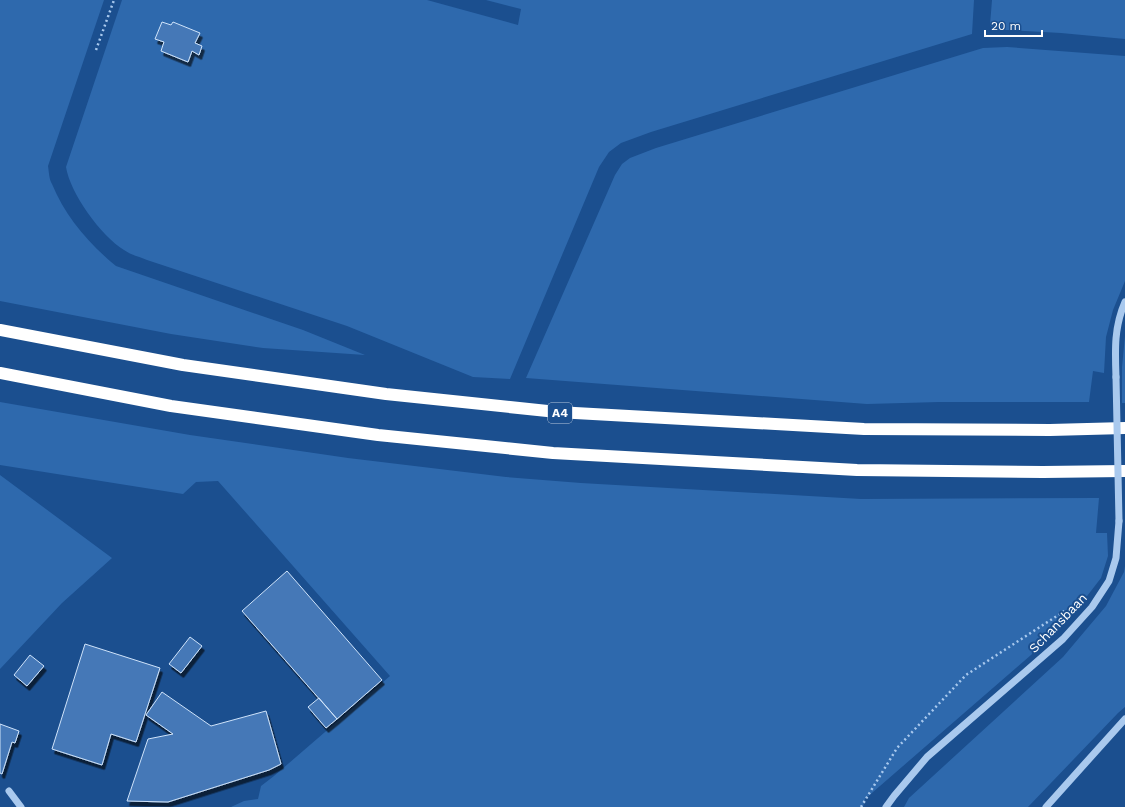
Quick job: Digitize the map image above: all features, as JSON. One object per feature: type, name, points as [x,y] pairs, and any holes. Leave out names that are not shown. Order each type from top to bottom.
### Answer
[{"type":"highway","name":"A4","points":[[0,330],[183,365],[386,394],[557,412],[864,429],[1050,430],[1125,428]]},
{"type":"highway","points":[[0,373],[179,407],[378,435],[553,453],[857,470],[1043,472],[1125,471]]},
{"type":"street","name":"Schansbaan","points":[[886,807],[927,757],[1063,639],[1092,607],[1109,581],[1116,558],[1119,521],[1115,339],[1121,311],[1125,302]]},
{"type":"street","points":[[1046,807],[1125,719]]},
{"type":"street","points":[[9,791],[21,807]]},
{"type":"path","points":[[96,50],[114,0]]},
{"type":"path","points":[[861,807],[897,748],[966,675],[1066,610],[1092,607]]},
{"type":"shaded area","points":[[0,0],[104,0],[48,166],[51,182],[57,196],[79,229],[96,248],[116,266],[303,330],[365,355],[263,348],[171,334],[0,301]]},
{"type":"shaded area","points":[[122,0],[427,0],[518,25],[521,9],[486,0],[974,0],[972,34],[651,132],[621,143],[609,152],[599,167],[510,379],[473,377],[347,326],[136,256],[124,250],[106,235],[80,201],[66,167]]},
{"type":"shaded area","points":[[992,0],[1125,0],[1125,39],[1061,33],[995,30],[990,25]]},
{"type":"shaded area","points":[[1007,47],[1125,56],[1125,281],[1113,310],[1106,337],[1104,373],[1093,371],[1089,402],[939,402],[867,404],[526,378],[615,175],[622,164],[630,158],[656,148],[983,48]]},
{"type":"shaded area","points":[[1125,336],[1125,403],[1122,403],[1122,367]]},
{"type":"shaded area","points":[[0,402],[190,435],[348,458],[506,477],[581,483],[861,499],[1099,498],[1096,533],[1107,533],[1108,556],[1101,578],[1084,600],[1031,655],[865,799],[863,807],[231,807],[244,801],[258,799],[261,786],[390,676],[218,481],[196,482],[183,494],[0,465]]},
{"type":"shaded area","points":[[0,475],[112,558],[62,603],[0,669]]},
{"type":"shaded area","points":[[1125,566],[1125,707],[1028,807],[904,807],[909,798],[1063,657],[1106,606],[1124,572]]},
{"type":"building","points":[[162,22],[171,25],[173,22],[200,33],[195,43],[202,46],[199,55],[192,51],[188,62],[161,51],[164,42],[155,39]]},
{"type":"building","points":[[287,571],[382,680],[337,719],[242,611]]},
{"type":"building","points":[[190,637],[202,646],[181,673],[169,664]]},
{"type":"building","points":[[85,644],[160,668],[136,742],[111,734],[102,765],[52,749]]},
{"type":"building","points":[[30,655],[44,666],[27,686],[14,675]]},
{"type":"building","points":[[162,692],[211,726],[266,711],[281,764],[269,770],[168,802],[127,801],[148,739],[173,734],[146,715]]},
{"type":"building","points":[[319,698],[337,719],[326,728],[308,707]]},
{"type":"building","points":[[0,724],[19,731],[15,743],[12,742],[2,774],[0,773]]}]
